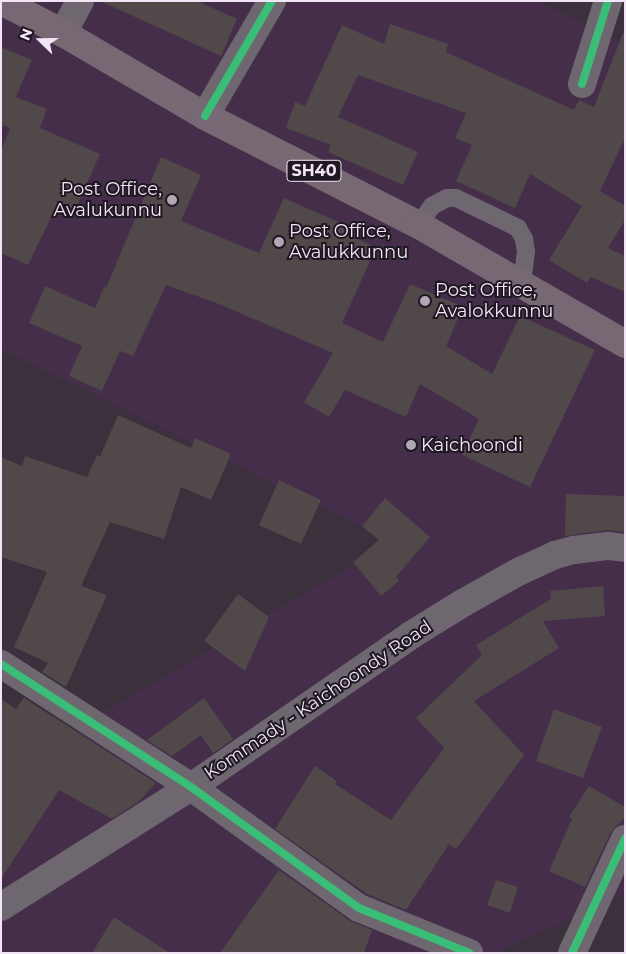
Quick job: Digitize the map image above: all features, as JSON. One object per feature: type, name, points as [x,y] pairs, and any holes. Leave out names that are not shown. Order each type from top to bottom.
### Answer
[{"type":"main road","name":"SH40","points":[[1,1],[63,33],[205,116],[419,225],[625,344]]},
{"type":"street","points":[[63,33],[80,1]]},
{"type":"street","points":[[205,116],[272,1]]},
{"type":"street","points":[[582,84],[608,1]]},
{"type":"street","name":"Kommady - Kaichoondy Road","points":[[1,907],[191,787],[411,635],[518,572],[555,555],[574,550],[609,546],[625,548]]},
{"type":"street","points":[[1,664],[191,787],[359,908],[470,953]]},
{"type":"street","points":[[572,953],[625,839]]},
{"type":"lane","points":[[419,225],[432,206],[447,198],[456,198],[518,228],[524,239],[526,251],[522,285]]},
{"type":"shaded area","name":"Kaichoondi","points":[[1,1],[539,1],[625,44],[625,894],[496,953],[1,953],[1,773],[392,542],[1,349]]},
{"type":"building","points":[[100,1],[197,1],[237,19],[221,56]]},
{"type":"building","points":[[390,24],[448,44],[446,52],[574,110],[579,100],[594,107],[623,33],[625,34],[625,138],[600,191],[625,206],[625,220],[608,248],[625,256],[625,292],[591,277],[587,283],[549,260],[582,206],[530,174],[515,208],[456,181],[472,145],[455,138],[466,113],[358,75],[338,117],[418,152],[403,185],[328,152],[331,145],[286,128],[295,102],[305,106],[342,25],[384,44]]},
{"type":"building","points":[[1,47],[32,60],[16,97],[47,109],[40,128],[100,154],[73,215],[56,207],[28,265],[1,253],[1,151],[10,128],[4,125],[1,131]]},
{"type":"building","points":[[161,157],[201,175],[181,221],[259,253],[284,198],[361,232],[358,239],[376,248],[342,323],[383,342],[410,284],[463,307],[446,346],[492,374],[520,316],[595,350],[530,487],[462,455],[479,419],[420,384],[406,417],[345,390],[329,417],[304,402],[333,353],[219,304],[166,285],[133,356],[120,351],[102,391],[69,376],[82,346],[29,323],[45,286],[95,308],[104,287],[106,288]]},
{"type":"building","points":[[118,415],[191,448],[195,438],[231,454],[211,500],[181,487],[164,539],[110,522],[81,586],[107,595],[66,687],[42,672],[48,663],[14,647],[47,572],[1,557],[1,457],[22,466],[25,456],[87,477],[97,455],[100,457]]},
{"type":"building","points":[[279,480],[321,500],[301,544],[259,525]]},
{"type":"building","points":[[566,494],[625,496],[625,532],[607,530],[565,536]]},
{"type":"building","points":[[385,498],[430,537],[396,577],[399,581],[381,596],[353,562],[379,540],[362,526]]},
{"type":"building","points":[[603,586],[605,616],[543,621],[559,648],[474,701],[524,755],[456,849],[449,844],[406,910],[367,894],[275,829],[315,766],[337,781],[335,784],[391,820],[444,748],[416,718],[482,655],[476,645],[551,599],[550,591]]},
{"type":"building","points":[[238,594],[269,617],[245,671],[204,641]]},
{"type":"building","points":[[24,698],[156,783],[138,802],[112,819],[59,790],[1,879],[1,699],[16,709]]},
{"type":"building","points":[[204,698],[233,739],[213,753],[201,735],[172,756],[147,740]]},
{"type":"building","points":[[554,709],[602,727],[583,778],[536,761]]},
{"type":"building","points":[[589,786],[625,807],[625,817],[611,832],[585,887],[549,871],[572,819],[569,817]]},
{"type":"building","points":[[279,870],[350,921],[372,930],[364,953],[220,953]]},
{"type":"building","points":[[496,880],[518,887],[510,913],[487,905]]},
{"type":"building","points":[[114,917],[170,953],[92,953]]},
{"type":"cycle path","points":[[205,116],[272,1]]},
{"type":"cycle path","points":[[582,84],[608,1]]},
{"type":"cycle path","points":[[1,664],[191,787],[359,908],[469,953]]},
{"type":"cycle path","points":[[572,953],[625,839]]},
{"type":"place","name":"Post Office, Avalukunnu","points":[[172,200]]},
{"type":"place","name":"Post Office, Avalukkunnu","points":[[279,242]]},
{"type":"place","name":"Post Office, Avalokkunnu","points":[[425,301]]},
{"type":"place","name":"Kaichoondi","points":[[411,445]]}]
